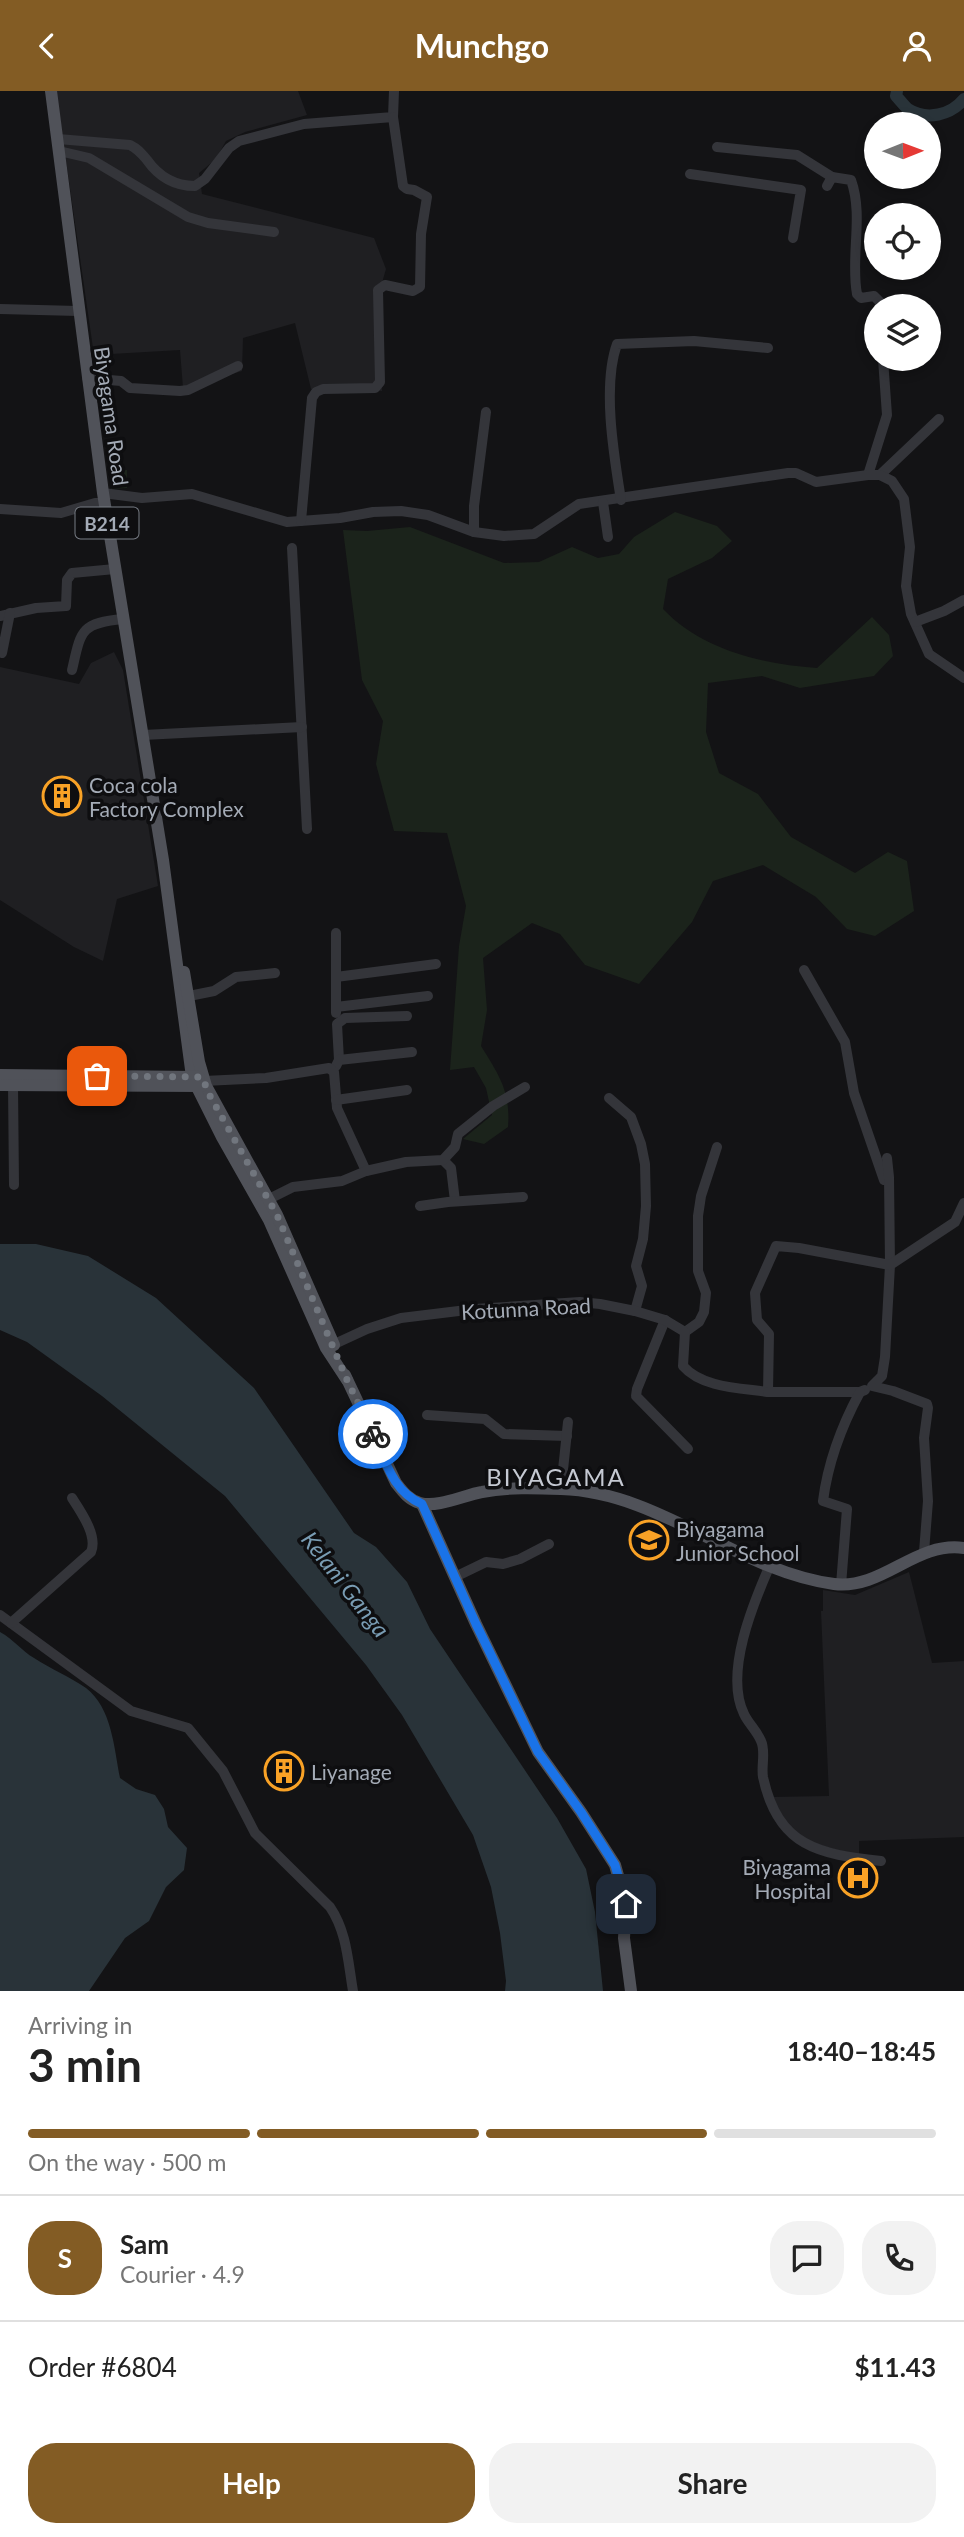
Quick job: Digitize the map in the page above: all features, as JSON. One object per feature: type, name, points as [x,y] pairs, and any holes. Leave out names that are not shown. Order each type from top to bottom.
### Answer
[{"type":"main road","name":"Biyagama Road","points":[[51,91],[103,498],[177,952],[189,996],[200,1082]]},
{"type":"main road","name":"Biyagama Road","points":[[177,952],[177,976],[200,1082]]},
{"type":"main road","points":[[6,1080],[200,1082]]},
{"type":"main road","name":"B214","points":[[200,1082],[264,1201],[396,1483],[405,1496],[422,1504]]},
{"type":"main road","points":[[631,1991],[624,1938],[626,1904],[615,1865],[538,1752],[422,1504],[500,1489],[561,1489],[605,1493],[628,1500],[770,1565],[809,1579],[841,1585],[872,1579],[924,1552],[946,1547],[964,1548]]},
{"type":"street","points":[[301,521],[312,398],[316,392],[323,389],[375,388],[380,382],[378,290],[385,285],[396,285],[413,291],[420,287],[421,234],[428,202],[424,194],[403,186],[393,117],[394,91]]},
{"type":"street","points":[[58,145],[130,145],[137,148],[148,163],[169,181],[195,186],[205,179],[219,159],[239,141],[304,124],[393,117]]},
{"type":"street","points":[[58,145],[89,158],[188,217],[208,223],[274,232]]},
{"type":"street","points":[[717,147],[796,155],[830,182],[851,180],[858,240],[853,264],[857,294],[864,297]]},
{"type":"street","points":[[691,174],[801,190],[793,238]]},
{"type":"street","points":[[0,309],[78,311]]},
{"type":"street","points":[[621,500],[610,408],[613,356],[617,344],[702,341],[768,348]]},
{"type":"street","points":[[87,378],[121,381],[130,388],[180,391],[188,390],[238,366]]},
{"type":"street","points":[[868,475],[887,415],[884,371]]},
{"type":"street","points":[[474,532],[474,506],[486,412]]},
{"type":"street","points":[[880,475],[939,419]]},
{"type":"street","points":[[0,509],[61,513],[103,498],[192,494],[287,522],[401,511],[428,515],[474,532],[504,536],[534,534],[572,507],[662,491],[796,473],[816,482],[880,475],[892,481],[904,499],[910,547],[906,586],[915,622],[929,655],[964,678]]},
{"type":"street","points":[[603,502],[608,537]]},
{"type":"street","points":[[292,548],[307,829]]},
{"type":"street","points":[[2,653],[5,615],[36,608],[66,606],[67,580],[72,573],[115,569]]},
{"type":"street","points":[[915,622],[964,600]]},
{"type":"street","points":[[72,670],[79,640],[88,628],[99,621],[123,619]]},
{"type":"street","points":[[142,735],[302,727]]},
{"type":"street","points":[[336,933],[336,1007],[340,1061]]},
{"type":"street","points":[[336,977],[436,964]]},
{"type":"street","points":[[804,969],[845,1042],[854,1093],[880,1165],[885,1200],[889,1207]]},
{"type":"street","points":[[189,996],[214,991],[236,977],[275,973]]},
{"type":"street","points":[[336,1007],[428,996]]},
{"type":"street","points":[[337,1024],[345,1019],[407,1016]]},
{"type":"street","points":[[366,1171],[337,1108],[332,1070],[340,1061],[412,1052]]},
{"type":"street","points":[[200,1082],[266,1078],[326,1068],[332,1070]]},
{"type":"street","points":[[6,1080],[14,1185]]},
{"type":"street","points":[[264,1201],[293,1187],[342,1181],[366,1171],[406,1162],[443,1160],[455,1147],[458,1134],[493,1106],[525,1087]]},
{"type":"street","points":[[336,1100],[407,1090]]},
{"type":"street","points":[[609,1098],[631,1117],[645,1164],[646,1206],[643,1239],[636,1266],[642,1286],[635,1311]]},
{"type":"street","points":[[716,1147],[701,1196],[698,1216],[698,1271],[706,1293],[704,1312],[699,1322],[685,1332],[682,1366],[720,1385],[768,1392],[860,1392],[872,1387],[882,1376],[890,1265],[887,1159]]},
{"type":"street","points":[[443,1160],[452,1168],[456,1201]]},
{"type":"street","points":[[420,1206],[523,1197]]},
{"type":"street","points":[[768,1392],[769,1334],[757,1321],[755,1293],[776,1246],[890,1265],[955,1222],[964,1203]]},
{"type":"street","name":"Kotunna Road","points":[[330,1346],[385,1322],[432,1313],[580,1303],[635,1311],[665,1320],[685,1332]]},
{"type":"street","points":[[665,1320],[636,1397],[688,1449]]},
{"type":"street","points":[[872,1387],[893,1391],[927,1404],[924,1438],[928,1501],[924,1552]]},
{"type":"street","points":[[841,1585],[847,1509],[823,1501],[826,1478],[843,1423],[860,1392]]},
{"type":"street","points":[[427,1415],[485,1419],[504,1434],[567,1436]]},
{"type":"street","points":[[561,1489],[568,1422]]},
{"type":"street","points":[[11,1623],[91,1552],[92,1538],[81,1511],[72,1498]]},
{"type":"street","points":[[455,1577],[486,1562],[503,1564],[520,1559],[549,1544]]},
{"type":"street","points":[[770,1565],[746,1628],[738,1673],[738,1693],[743,1713],[762,1742],[762,1767],[769,1800],[786,1831],[802,1843],[845,1856],[881,1861]]},
{"type":"street","points":[[0,1615],[131,1711],[188,1728],[223,1770],[255,1833],[330,1907],[337,1918],[343,1932],[353,1991]]},
{"type":"shaded area","points":[[56,91],[298,91],[307,115],[245,132],[226,141],[216,159],[199,173],[202,194],[374,238],[386,269],[377,300],[382,391],[348,385],[311,389],[295,323],[243,338],[242,371],[183,388],[180,350],[94,355]]},
{"type":"shaded area","points":[[110,470],[127,470],[127,488],[111,489]]},
{"type":"shaded area","points":[[675,512],[717,526],[732,541],[712,558],[668,579],[663,609],[696,635],[714,645],[754,658],[817,668],[872,617],[889,635],[893,656],[874,676],[800,688],[762,676],[708,683],[706,732],[719,773],[758,794],[791,837],[855,873],[888,852],[907,861],[914,911],[875,936],[847,929],[816,897],[763,865],[713,881],[692,922],[639,984],[585,965],[560,934],[532,923],[483,958],[487,1010],[481,1046],[506,1094],[508,1127],[484,1144],[463,1139],[492,1115],[486,1088],[474,1067],[450,1070],[459,946],[466,906],[447,833],[394,831],[376,764],[383,721],[362,680],[343,530],[410,527],[504,563],[539,562],[572,547],[598,558],[619,554],[634,537]]},
{"type":"shaded area","points":[[114,652],[123,670],[158,886],[117,899],[103,961],[74,947],[0,900],[0,667],[79,684],[91,663]]},
{"type":"shaded area","points":[[909,1572],[932,1663],[964,1661],[964,1837],[859,1841],[859,1856],[795,1838],[772,1797],[829,1796],[821,1611],[823,1590],[855,1595]]},
{"type":"water","name":"Kelani Ganga","points":[[0,1244],[36,1244],[88,1256],[156,1298],[254,1388],[354,1533],[376,1547],[407,1582],[430,1629],[557,1818],[586,1869],[595,1912],[603,1991],[505,1991],[500,1933],[491,1887],[473,1835],[402,1715],[366,1665],[225,1496],[102,1396],[27,1342],[0,1330]]},
{"type":"water","points":[[0,1632],[30,1655],[80,1684],[95,1696],[107,1717],[120,1778],[136,1789],[155,1795],[164,1809],[168,1827],[187,1848],[184,1870],[166,1887],[149,1921],[125,1938],[89,1991],[0,1991]]},
{"type":"waterway","points":[[897,91],[896,96],[906,108],[923,115],[946,112],[964,99]]},
{"type":"way so far","points":[[97,1076],[202,1077],[277,1215],[347,1380],[373,1434]]},
{"type":"place","name":"Coca cola Factory Complex","points":[[62,796]]},
{"type":"place","name":"Biyagama Junior School","points":[[649,1540]]},
{"type":"place","name":"Liyanage","points":[[284,1771]]},
{"type":"place","name":"Biyagama Hospital","points":[[858,1878]]},
{"type":"district","name":"BIYAGAMA","points":[[556,1476]]},
{"type":"route","points":[[373,1434],[405,1496],[422,1504],[538,1752],[615,1865],[626,1904]]}]
